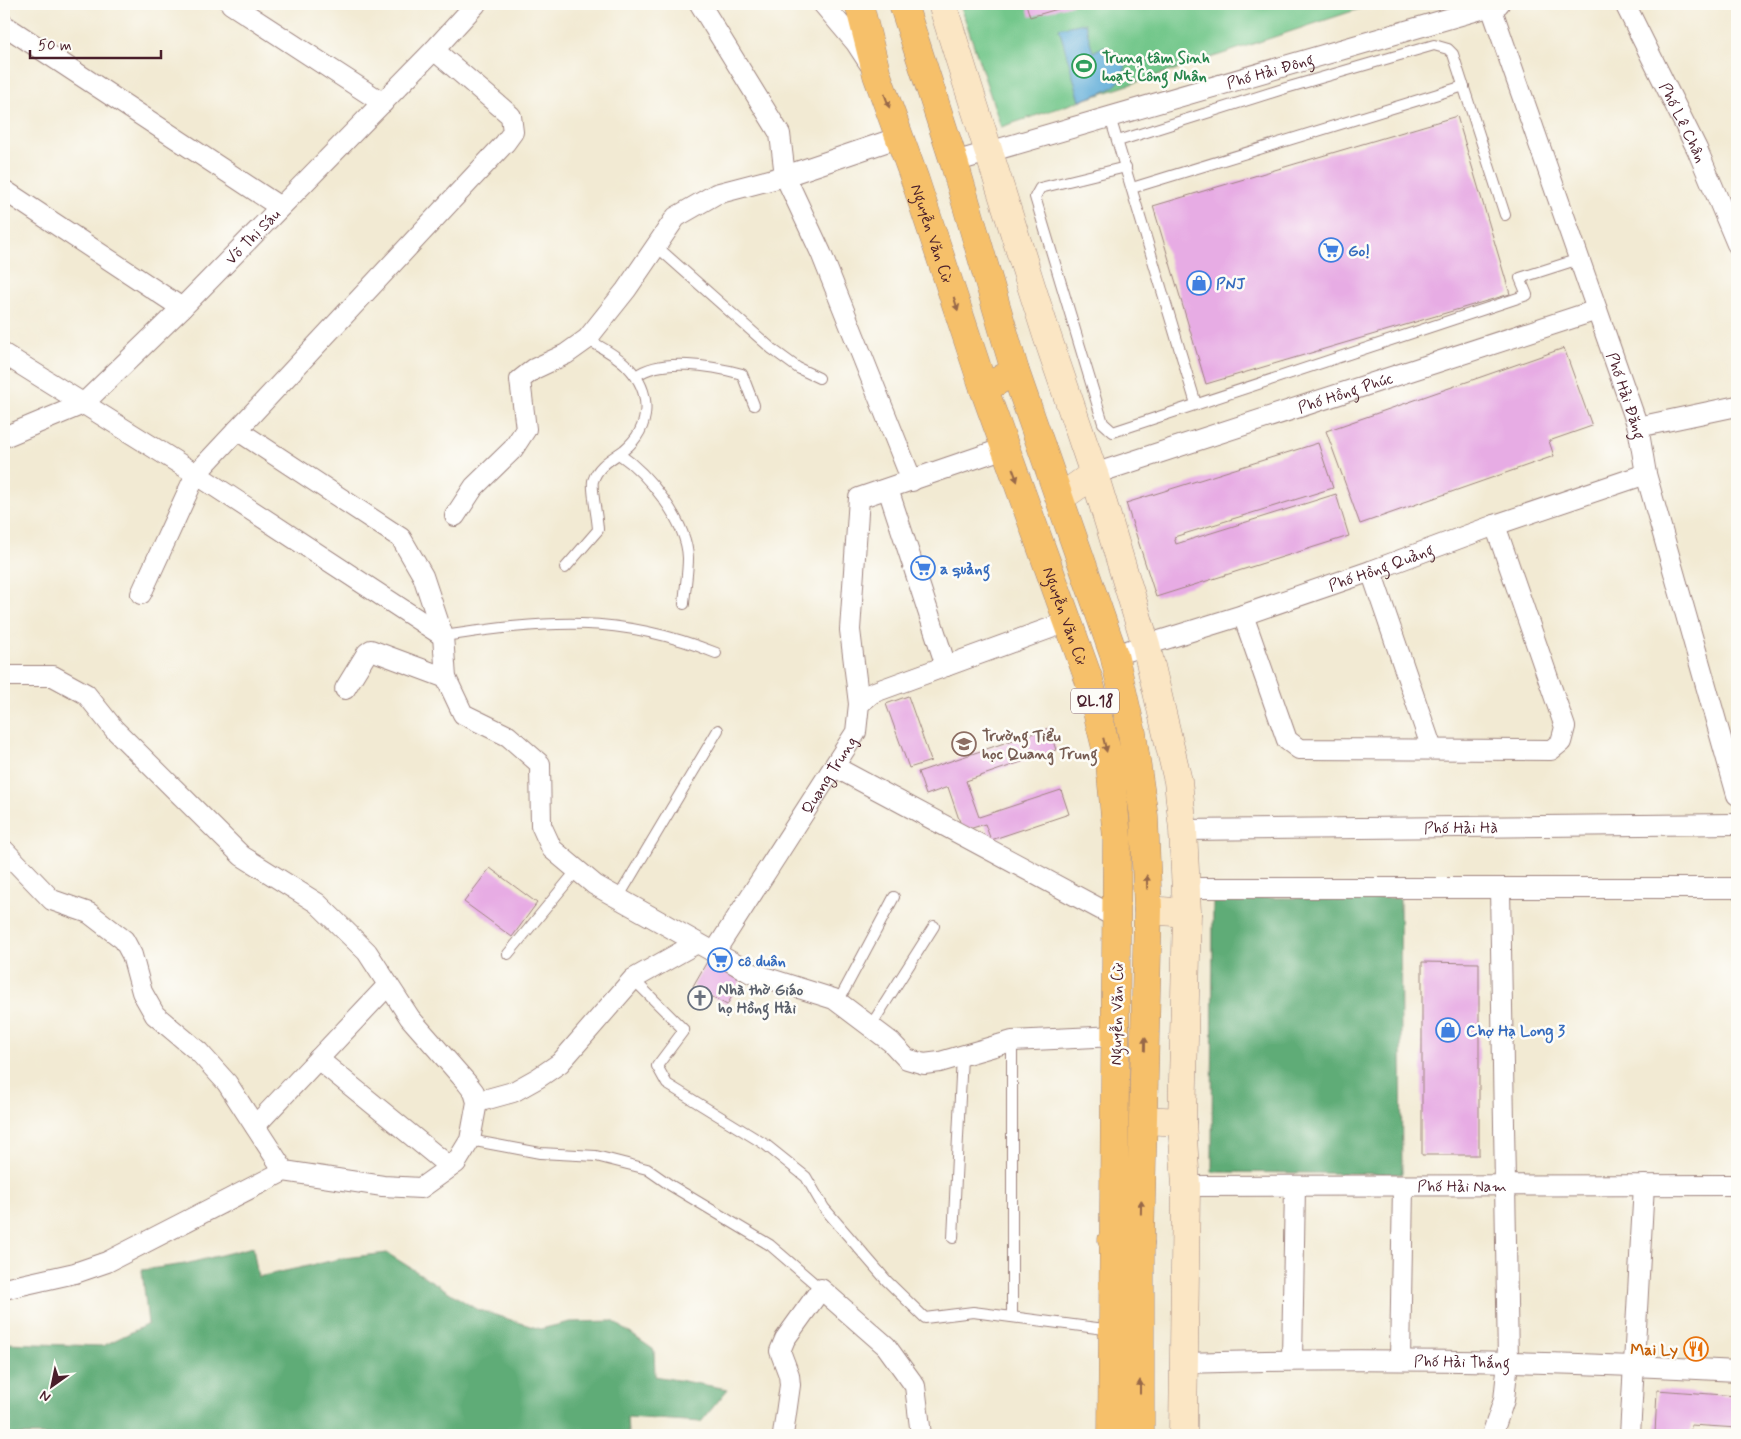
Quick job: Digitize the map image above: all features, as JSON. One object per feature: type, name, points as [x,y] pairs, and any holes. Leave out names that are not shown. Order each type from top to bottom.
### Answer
[{"type":"main road","name":"Nguyễn Văn Cừ","points":[[859,4],[877,75],[900,137],[984,389],[1067,622],[1090,680],[1110,764],[1117,838],[1112,1240],[1112,1435]]},
{"type":"main road","name":"Nguyễn Văn Cừ","points":[[903,4],[954,162],[1015,371],[1114,655],[1132,734],[1144,816],[1148,910],[1140,1243],[1140,1435]]},
{"type":"main road","points":[[984,389],[1015,371]]},
{"type":"main road","points":[[1112,1240],[1140,1243]]},
{"type":"street","points":[[231,4],[382,103]]},
{"type":"street","name":"Võ Thị Sáu","points":[[4,437],[83,404],[182,308],[434,50],[476,4]]},
{"type":"street","points":[[700,4],[780,134],[786,176],[821,253],[912,481]]},
{"type":"street","points":[[823,4],[856,43],[877,75]]},
{"type":"street","points":[[942,4],[990,152],[1090,427],[1094,474],[1146,645],[1178,781],[1187,900],[1182,1122],[1186,1186],[1182,1435]]},
{"type":"street","name":"Phố Hải Đông","points":[[954,162],[1494,4]]},
{"type":"street","name":"Phố Hải Đăng","points":[[1494,4],[1579,259],[1638,427],[1646,474],[1737,795]]},
{"type":"street","name":"Phố Lê Chân","points":[[1624,4],[1696,149],[1737,244]]},
{"type":"street","points":[[4,25],[280,207]]},
{"type":"street","points":[[140,594],[196,474],[414,243],[513,132],[511,116],[434,50]]},
{"type":"street","points":[[455,516],[474,487],[513,449],[526,429],[520,380],[534,369],[566,354],[587,338],[626,290],[655,245],[676,217],[716,194],[786,176],[900,137]]},
{"type":"street","points":[[4,190],[182,308]]},
{"type":"street","name":"Phố Hồng Phúc","points":[[1094,474],[1597,310]]},
{"type":"street","points":[[4,354],[196,474],[443,636]]},
{"type":"street","points":[[1638,427],[1737,406]]},
{"type":"street","points":[[237,430],[401,538],[423,576],[443,636],[446,678],[463,714],[508,736],[540,764],[540,825],[552,849],[595,885],[751,973],[838,1002],[891,1042],[907,1059],[924,1064],[962,1056],[1012,1041],[1116,1036]]},
{"type":"street","points":[[946,666],[888,489],[1005,448]]},
{"type":"street","points":[[1060,498],[1094,474]]},
{"type":"street","name":"Phố Hồng Quảng","points":[[1114,655],[1243,615],[1371,571],[1495,525],[1646,474]]},
{"type":"street","name":"Quang Trung","points":[[714,953],[856,732],[859,704],[850,630],[858,498],[888,489]]},
{"type":"street","points":[[1243,615],[1284,732],[1292,745],[1306,749],[1551,750],[1556,748],[1566,727],[1495,525]]},
{"type":"street","points":[[1371,571],[1432,749]]},
{"type":"street","points":[[859,704],[872,693],[1067,622]]},
{"type":"street","points":[[345,689],[366,653],[371,650],[446,678]]},
{"type":"street","points":[[4,676],[53,676],[86,694],[114,729],[164,776],[242,856],[317,903],[367,952],[410,1018],[467,1083],[474,1092],[477,1102],[470,1140],[456,1164],[421,1188],[383,1186],[284,1170],[107,1262],[53,1279],[4,1289]]},
{"type":"street","points":[[835,766],[1117,918]]},
{"type":"street","name":"Phố Hải Hà","points":[[1183,830],[1737,824]]},
{"type":"street","points":[[4,850],[52,900],[90,913],[124,940],[132,955],[142,992],[155,1015],[215,1068],[227,1083],[284,1170]]},
{"type":"street","points":[[1148,910],[1187,900],[1500,888],[1737,888]]},
{"type":"street","points":[[1492,1435],[1504,1400],[1508,1361],[1500,888]]},
{"type":"street","points":[[477,1102],[512,1092],[560,1063],[633,979],[697,943]]},
{"type":"street","points":[[255,1126],[388,985]]},
{"type":"street","points":[[318,1059],[450,1167]]},
{"type":"street","points":[[1143,1120],[1182,1122]]},
{"type":"street","points":[[1630,1435],[1644,1185]]},
{"type":"street","name":"Phố Hải Nam","points":[[1186,1186],[1737,1185]]},
{"type":"street","points":[[1292,1360],[1295,1186]]},
{"type":"street","points":[[1400,1360],[1402,1186]]},
{"type":"street","points":[[783,1435],[790,1385],[789,1375],[780,1351],[785,1339],[821,1289],[886,1346],[915,1386],[922,1435]]},
{"type":"street","name":"Phố Hải Thắng","points":[[1184,1363],[1292,1360],[1508,1361],[1737,1371]]},
{"type":"lane","points":[[1118,141],[1295,85],[1434,45],[1448,49],[1453,54],[1505,215]]},
{"type":"lane","points":[[1132,188],[1464,86]]},
{"type":"lane","points":[[1110,117],[1196,404]]},
{"type":"lane","points":[[1126,167],[1040,188],[1036,197],[1090,427],[1112,432],[1527,295],[1520,278],[1579,259]]},
{"type":"lane","points":[[655,245],[772,349],[798,368],[820,378]]},
{"type":"lane","points":[[565,568],[598,530],[592,484],[603,465],[619,454],[638,436],[646,414],[645,392],[636,376],[627,366],[587,338]]},
{"type":"lane","points":[[636,376],[646,368],[712,366],[742,374],[754,405]]},
{"type":"lane","points":[[619,454],[635,465],[644,478],[662,496],[680,527],[688,556],[684,604]]},
{"type":"lane","points":[[443,636],[515,625],[584,622],[644,630],[669,636],[716,653]]},
{"type":"lane","points":[[618,898],[718,730]]},
{"type":"lane","points":[[508,954],[577,870]]},
{"type":"lane","points":[[838,1002],[894,897]]},
{"type":"lane","points":[[870,1027],[934,926]]},
{"type":"lane","points":[[633,979],[684,1030],[657,1066],[668,1084],[766,1145],[806,1177],[824,1208],[887,1281],[925,1318],[973,1312],[1113,1330]]},
{"type":"lane","points":[[1012,1041],[1012,1317]]},
{"type":"lane","points":[[953,1238],[962,1056]]},
{"type":"lane","points":[[470,1140],[540,1153],[596,1156],[647,1168],[670,1185],[770,1245],[821,1289]]},
{"type":"green space","name":"Trung tâm Sinh hoạt Công Nhân","points":[[960,4],[1374,4],[1001,127]]},
{"type":"green space","points":[[1213,898],[1400,898],[1402,1174],[1212,1172]]},
{"type":"green space","points":[[253,1247],[258,1277],[344,1258],[387,1253],[476,1309],[540,1329],[570,1322],[613,1321],[654,1350],[655,1376],[728,1389],[701,1422],[627,1417],[628,1435],[4,1435],[4,1343],[103,1346],[148,1324],[142,1270],[185,1264]]},
{"type":"water","points":[[1085,23],[1093,52],[1104,46],[1126,61],[1124,71],[1117,84],[1105,92],[1080,101],[1059,28]]},
{"type":"building","points":[[1026,4],[1075,4],[1030,17]]},
{"type":"building","name":"Go!","points":[[1457,116],[1510,294],[1206,384],[1153,206]]},
{"type":"building","points":[[1564,348],[1592,426],[1549,441],[1554,456],[1360,524],[1326,431]]},
{"type":"building","points":[[1318,443],[1333,488],[1174,537],[1176,544],[1336,494],[1349,536],[1156,597],[1126,503]]},
{"type":"building","points":[[908,696],[931,761],[909,768],[886,704]]},
{"type":"building","points":[[1049,728],[1056,750],[966,781],[979,817],[1061,790],[1069,814],[991,840],[985,824],[963,831],[948,787],[926,795],[918,772]]},
{"type":"building","points":[[490,868],[537,903],[512,937],[464,902]]},
{"type":"building","points":[[708,960],[741,980],[727,1005],[693,986]]},
{"type":"building","points":[[1422,962],[1479,963],[1479,1155],[1422,1155]]},
{"type":"building","points":[[1657,1390],[1737,1396],[1737,1428],[1691,1425],[1690,1435],[1655,1435]]},
{"type":"place","name":"Trung tâm Sinh hoạt Công Nhân","points":[[1084,66]]},
{"type":"place","name":"Go!","points":[[1331,250]]},
{"type":"place","name":"PNJ","points":[[1199,283]]},
{"type":"place","name":"a quảng","points":[[923,568]]},
{"type":"place","name":"Trường Tiểu học Quang Trung","points":[[964,744]]},
{"type":"place","name":"cô duân","points":[[720,960]]},
{"type":"place","name":"Nhà thờ Giáo họ Hồng Hải","points":[[700,998]]},
{"type":"place","name":"Chợ Hạ Long 3","points":[[1448,1030]]},
{"type":"place","name":"Mai Ly","points":[[1696,1349]]}]
